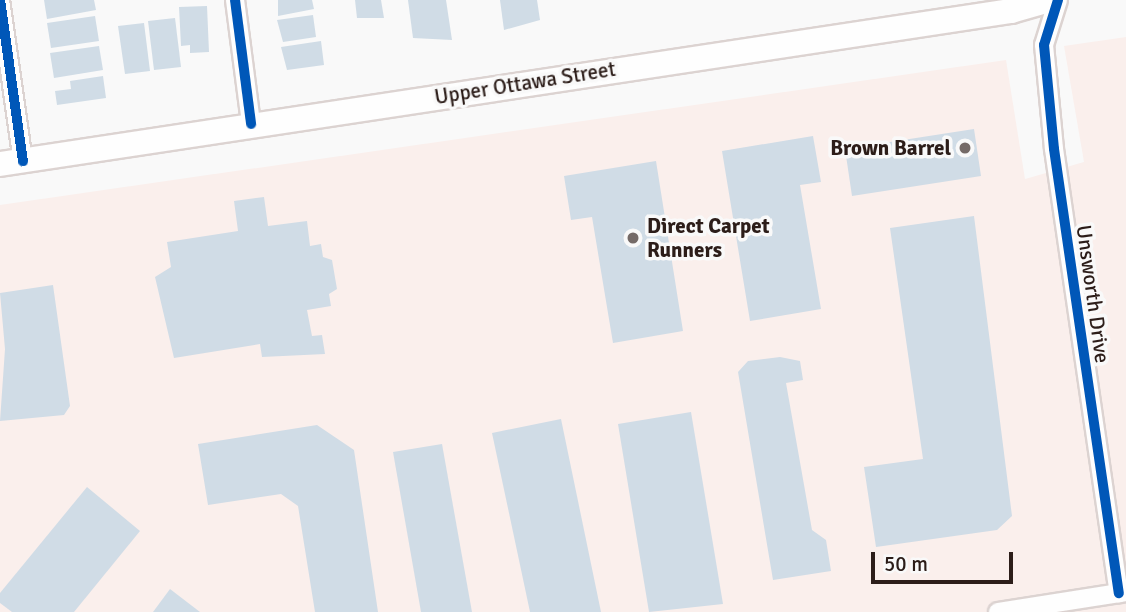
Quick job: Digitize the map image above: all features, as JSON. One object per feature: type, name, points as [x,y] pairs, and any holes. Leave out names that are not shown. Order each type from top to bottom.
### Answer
[{"type":"main road","name":"Upper Ottawa Street","points":[[12,163],[251,124],[1011,11],[1049,0]]},
{"type":"street","points":[[0,0],[12,163]]},
{"type":"street","points":[[235,0],[251,124]]},
{"type":"street","name":"Unsworth Drive","points":[[1058,0],[1045,45],[1054,149],[1122,593]]},
{"type":"street","points":[[998,612],[1122,593]]},
{"type":"shaded area","points":[[1126,37],[1126,612],[0,612],[0,205],[1006,60],[1025,179],[1084,162],[1064,46]]},
{"type":"building","points":[[44,0],[94,0],[96,10],[47,19]]},
{"type":"building","points":[[278,0],[312,0],[314,9],[278,16]]},
{"type":"building","points":[[355,0],[381,0],[384,18],[357,18]]},
{"type":"building","points":[[408,0],[446,0],[452,40],[413,38]]},
{"type":"building","points":[[500,0],[537,0],[540,20],[504,30]]},
{"type":"building","points":[[207,6],[209,52],[190,53],[190,45],[181,46],[179,7]]},
{"type":"building","points":[[313,15],[316,37],[283,42],[277,20]]},
{"type":"building","points":[[95,16],[99,41],[51,48],[47,23]]},
{"type":"building","points":[[175,18],[181,67],[154,70],[148,21]]},
{"type":"building","points":[[144,23],[150,71],[125,74],[118,26]]},
{"type":"building","points":[[321,41],[324,65],[287,70],[281,47]]},
{"type":"building","points":[[99,46],[103,70],[54,78],[50,53]]},
{"type":"building","points":[[103,76],[106,98],[57,105],[55,91],[71,89],[70,81]]},
{"type":"building","points":[[974,129],[981,176],[852,196],[845,149]]},
{"type":"building","points":[[813,136],[821,182],[800,185],[821,309],[750,321],[722,151]]},
{"type":"building","points":[[656,161],[683,331],[613,343],[592,217],[571,220],[564,176]]},
{"type":"building","points":[[264,197],[268,226],[307,221],[310,246],[321,244],[323,257],[332,260],[337,289],[329,294],[331,306],[307,310],[312,336],[322,335],[325,354],[262,357],[260,344],[174,358],[155,277],[171,267],[167,242],[238,231],[234,201]]},
{"type":"building","points":[[974,216],[1012,516],[997,530],[876,547],[864,467],[923,459],[890,228]]},
{"type":"building","points":[[53,285],[70,406],[64,415],[0,421],[5,349],[0,293]]},
{"type":"building","points":[[780,357],[800,361],[803,380],[786,383],[812,530],[826,540],[831,571],[773,580],[738,372],[748,361]]},
{"type":"building","points":[[691,412],[723,604],[649,612],[618,424]]},
{"type":"building","points":[[561,419],[601,612],[530,612],[492,433]]},
{"type":"building","points":[[317,425],[354,450],[378,612],[315,612],[298,506],[281,494],[208,505],[198,444]]},
{"type":"building","points":[[442,444],[472,612],[421,612],[393,452]]},
{"type":"building","points":[[87,487],[140,531],[74,612],[12,612],[0,603],[0,593]]},
{"type":"building","points":[[170,589],[200,612],[153,612]]},
{"type":"cycle path","points":[[0,0],[23,161]]},
{"type":"cycle path","points":[[235,0],[251,124]]},
{"type":"cycle path","points":[[1058,0],[1044,45],[1054,149],[1119,593]]},
{"type":"place","name":"Brown Barrel","points":[[965,148]]},
{"type":"place","name":"Direct Carpet Runners","points":[[633,238]]}]
